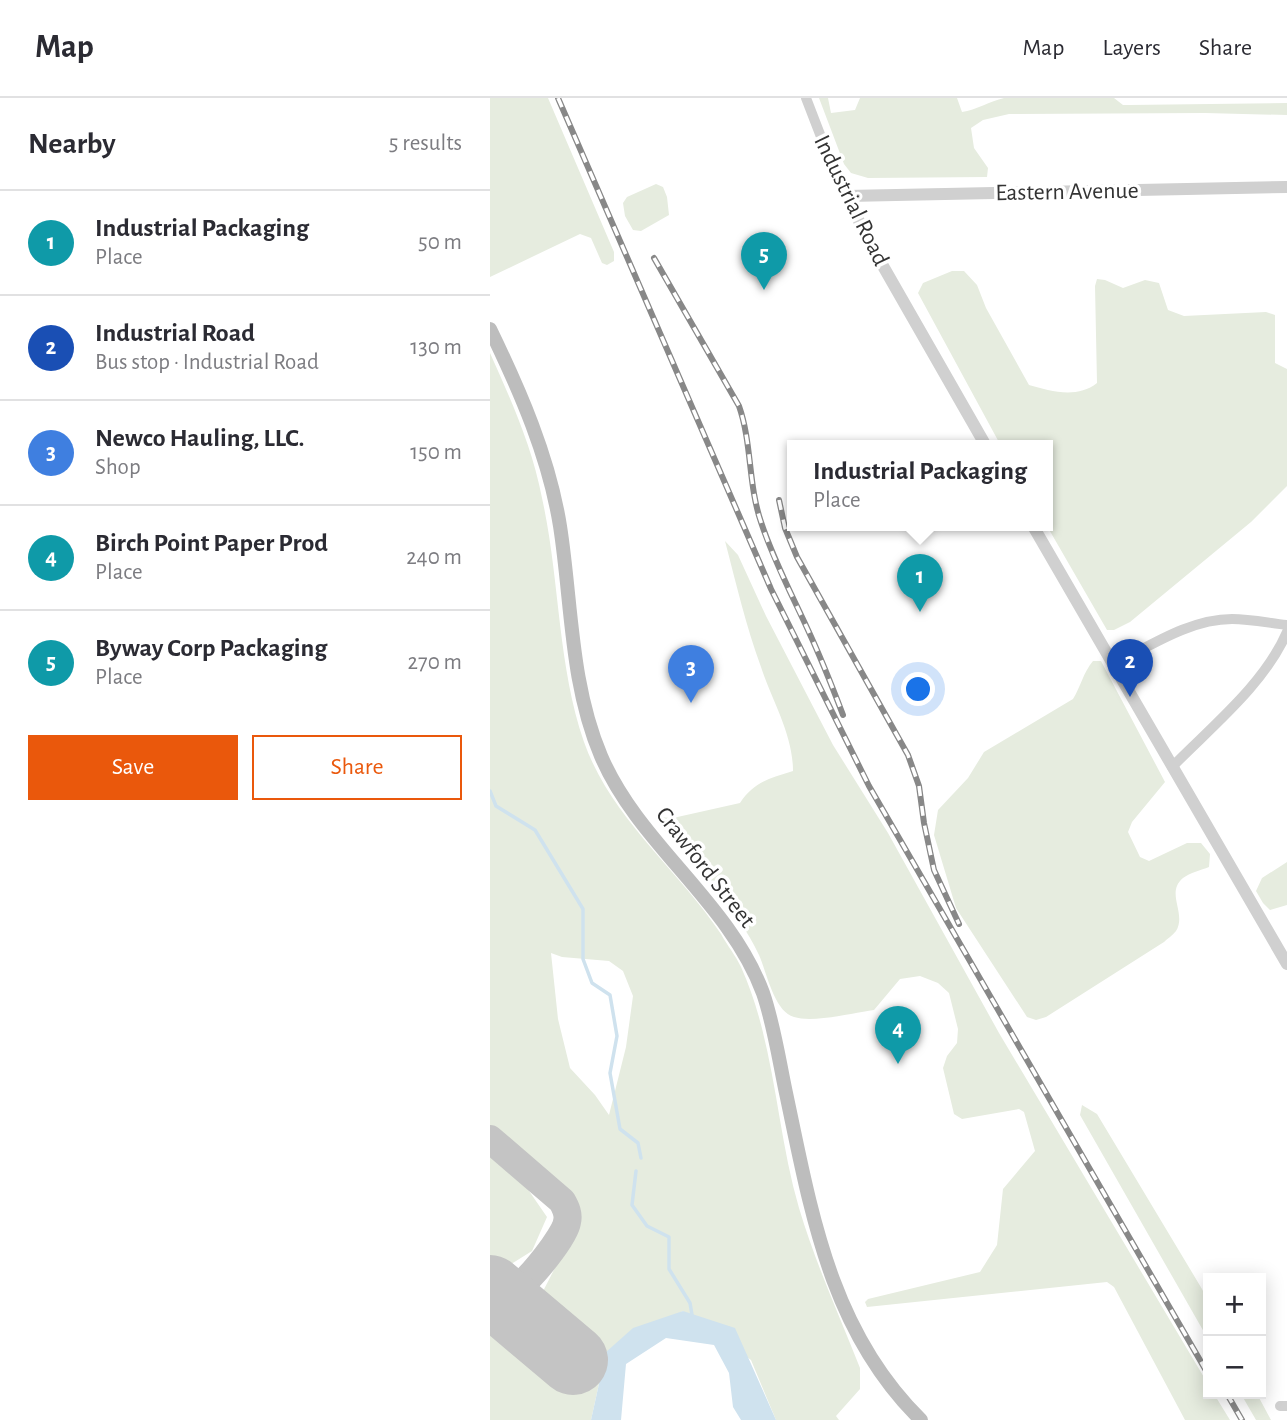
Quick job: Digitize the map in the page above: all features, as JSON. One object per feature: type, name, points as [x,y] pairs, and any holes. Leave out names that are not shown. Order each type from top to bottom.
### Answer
[{"type":"main road","name":"Crawford Street","points":[[490,329],[533,426],[549,475],[561,531],[577,673],[602,760],[626,802],[720,917],[750,966],[763,993],[812,1216],[838,1295],[872,1359],[889,1384],[921,1420]]},
{"type":"street","name":"Industrial Road","points":[[806,98],[828,155],[867,238],[983,440]]},
{"type":"street","name":"Eastern Avenue","points":[[847,196],[1287,187]]},
{"type":"street","points":[[1036,531],[1287,964]]},
{"type":"street","points":[[1114,664],[1176,634],[1215,621],[1232,619],[1287,625]]},
{"type":"street","points":[[1172,767],[1264,673],[1287,632]]},
{"type":"shaded area","points":[[490,98],[548,98],[614,252],[614,261],[607,265],[602,263],[591,238],[580,234],[490,277]]},
{"type":"shaded area","points":[[819,98],[828,98],[831,113],[855,110],[860,98],[957,98],[962,112],[1004,98],[1114,98],[1123,105],[1287,103],[1287,115],[1009,114],[983,120],[971,128],[974,148],[988,168],[987,177],[868,178],[851,173],[844,164]]},
{"type":"shaded area","points":[[656,184],[663,187],[669,215],[641,231],[633,230],[625,216],[623,203],[627,197]]},
{"type":"shaded area","points":[[952,271],[964,271],[977,285],[986,308],[1029,385],[1054,391],[1081,391],[1097,383],[1097,279],[1123,288],[1145,280],[1159,283],[1168,310],[1184,316],[1266,312],[1275,315],[1275,363],[1287,369],[1287,486],[1251,522],[1130,622],[1114,630],[1107,630],[1050,531],[1053,531],[1053,440],[998,440],[918,293],[923,283]]},
{"type":"shaded area","points":[[490,353],[520,424],[538,479],[548,528],[569,682],[584,742],[596,769],[628,819],[721,934],[739,963],[752,996],[768,1055],[799,1208],[860,1368],[860,1389],[836,1416],[839,1420],[776,1420],[751,1360],[683,1311],[606,1352],[591,1420],[490,1420],[490,1322],[559,1380],[590,1342],[539,1299],[576,1227],[577,1217],[573,1202],[564,1190],[490,1126]],"holes":[[[551,953],[562,957],[609,961],[623,971],[633,996],[626,1047],[609,1115],[570,1068],[558,1019]]]},
{"type":"shaded area","points":[[725,541],[738,555],[766,616],[833,745],[888,833],[999,1033],[1203,1376],[1203,1399],[1217,1399],[1230,1420],[1185,1420],[1114,1287],[1107,1282],[867,1307],[865,1302],[868,1299],[980,1272],[997,1245],[1003,1189],[1035,1151],[1024,1112],[1019,1109],[962,1119],[954,1114],[943,1068],[947,1056],[957,1043],[958,1029],[949,993],[938,983],[920,976],[900,979],[874,1010],[812,1019],[802,1019],[787,1013],[776,999],[759,955],[739,920],[658,823],[656,817],[673,818],[740,803],[757,785],[793,771],[790,744],[742,604]]},
{"type":"shaded area","points":[[1093,661],[1101,661],[1165,782],[1132,822],[1128,832],[1140,857],[1149,861],[1187,843],[1201,843],[1210,854],[1209,867],[1186,876],[1178,884],[1176,897],[1179,924],[1172,935],[1046,1017],[1036,1020],[1027,1017],[956,908],[934,835],[938,810],[968,778],[984,752],[1073,699]]},
{"type":"shaded area","points":[[1287,862],[1287,905],[1270,910],[1256,891],[1262,878]]},
{"type":"shaded area","points":[[1082,1105],[1097,1114],[1202,1289],[1203,1330],[1080,1115]]},
{"type":"shaded area","points":[[490,1154],[527,1188],[547,1217],[532,1251],[503,1269],[490,1258]]},
{"type":"shaded area","points":[[1244,1399],[1260,1399],[1271,1420],[1256,1420]]},
{"type":"water","points":[[683,1311],[735,1328],[776,1420],[741,1420],[733,1407],[729,1373],[714,1345],[666,1338],[626,1364],[621,1420],[591,1420],[606,1352],[633,1328]]},
{"type":"waterway","points":[[490,791],[496,806],[535,830],[583,909],[583,959],[592,983],[610,995],[617,1036],[610,1073],[620,1129],[638,1143],[641,1158]]},
{"type":"waterway","points":[[636,1171],[632,1205],[647,1226],[669,1237],[669,1269],[690,1303],[692,1315]]},
{"type":"taxiway","points":[[490,1139],[562,1201],[568,1216],[565,1229],[554,1247],[523,1283],[510,1289],[490,1286]]},
{"type":"runway","points":[[490,1290],[573,1360]]},
{"type":"railway","points":[[558,98],[771,589],[869,786],[1203,1365]]},
{"type":"railway","points":[[654,258],[739,406],[761,522],[843,715]]},
{"type":"railway","points":[[779,500],[785,528],[797,557],[908,755],[919,786],[934,870],[959,924]]},
{"type":"railway","points":[[1230,1399],[1242,1420]]},
{"type":"place","name":"Byway Corp Packaging","points":[[764,290]]},
{"type":"place","name":"Industrial Packaging","points":[[920,612]]},
{"type":"place","name":"Industrial Road","points":[[1130,697]]},
{"type":"place","name":"Newco Hauling, LLC.","points":[[691,703]]},
{"type":"place","name":"Birch Point Paper Prod","points":[[898,1064]]}]
